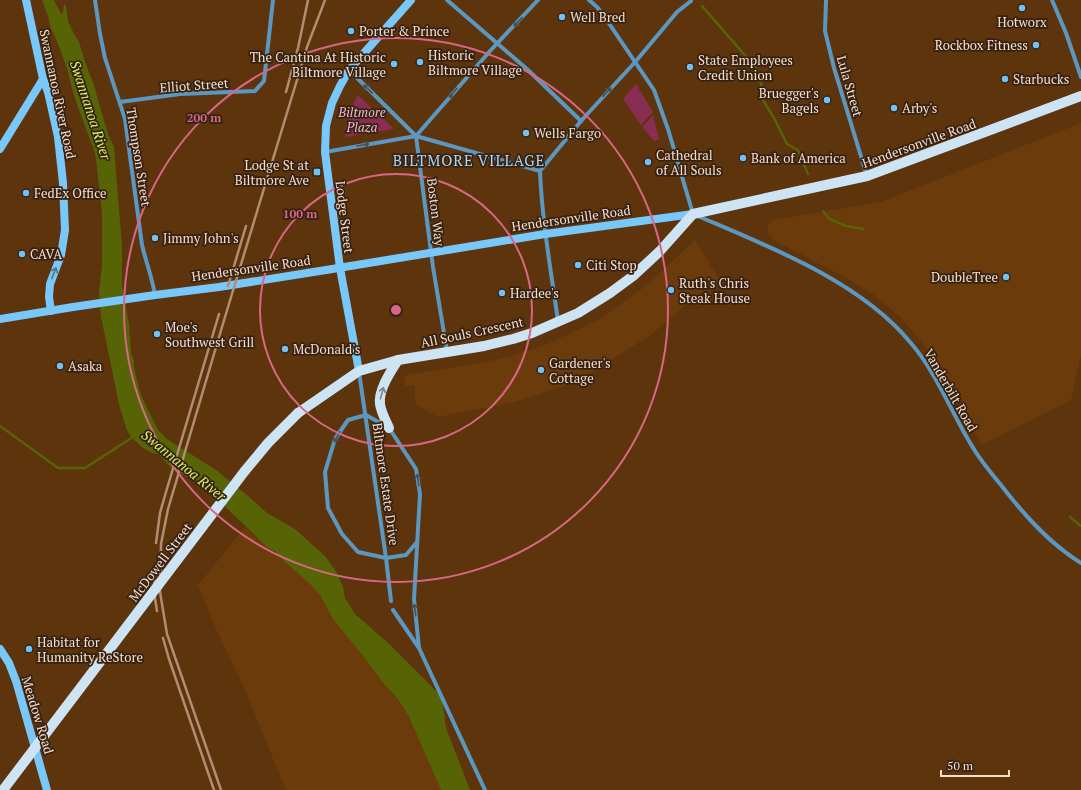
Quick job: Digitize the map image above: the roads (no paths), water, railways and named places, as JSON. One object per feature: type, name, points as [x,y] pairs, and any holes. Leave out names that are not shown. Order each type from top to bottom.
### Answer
[{"type":"main road","name":"Swannanoa River Road","points":[[26,0],[43,79],[48,92],[58,137],[63,183],[65,230],[61,255],[50,284],[50,311]]},
{"type":"main road","name":"Lodge Street","points":[[359,371],[340,268],[325,152],[326,126],[332,103],[349,70],[411,0]]},
{"type":"main road","points":[[0,149],[43,79]]},
{"type":"main road","name":"Hendersonville Road","points":[[0,319],[340,268],[545,234],[693,214],[867,176],[1081,96]]},
{"type":"main road","name":"All Souls Crescent","points":[[359,371],[398,360],[484,346],[513,339],[558,322],[596,302],[632,276],[660,250],[693,214]]},
{"type":"main road","points":[[389,428],[380,404],[381,395],[388,376],[398,360]]},
{"type":"main road","name":"McDowell Street","points":[[3,790],[244,472],[268,443],[298,413],[359,371]]},
{"type":"main road","name":"Meadow Road","points":[[0,649],[9,663],[16,681],[47,790]]},
{"type":"street","name":"Thompson Street","points":[[95,0],[105,58],[120,102],[129,141],[142,245],[155,295]]},
{"type":"street","name":"Elliot Street","points":[[120,102],[180,94],[255,90],[264,81],[273,0]]},
{"type":"street","points":[[447,0],[546,86],[581,121]]},
{"type":"street","points":[[416,136],[538,0]]},
{"type":"street","points":[[589,0],[597,7],[606,19],[636,61],[654,90],[668,129],[693,214]]},
{"type":"street","name":"Lula Street","points":[[826,0],[825,31],[834,68],[867,176]]},
{"type":"street","points":[[1052,0],[1066,33],[1081,77]]},
{"type":"street","points":[[558,322],[545,234],[540,171],[581,121],[636,61],[677,12],[691,1]]},
{"type":"street","points":[[349,70],[416,136]]},
{"type":"street","points":[[325,152],[416,136],[540,171]]},
{"type":"street","name":"Boston Way","points":[[416,136],[431,252],[447,351]]},
{"type":"street","name":"Vanderbilt Road","points":[[693,214],[785,254],[831,279],[882,314],[911,343],[932,372],[982,462],[1034,525],[1065,553],[1081,563]]},
{"type":"street","name":"Biltmore Estate Drive","points":[[359,371],[391,601]]},
{"type":"street","points":[[417,542],[406,555],[386,558],[358,552],[342,534],[328,508],[325,472],[335,439],[348,420],[366,415],[389,428],[416,468],[420,494],[414,599],[420,648]]},
{"type":"street","points":[[393,610],[420,648],[486,790]]},
{"type":"water","name":"Swannanoa River","points":[[42,0],[54,0],[61,14],[63,13],[64,4],[66,6],[68,21],[79,42],[94,85],[108,134],[114,147],[122,246],[122,286],[129,323],[131,354],[134,361],[134,368],[140,392],[158,430],[167,439],[216,470],[267,513],[295,529],[325,556],[337,573],[343,587],[345,598],[355,614],[387,642],[442,697],[446,728],[470,790],[441,790],[409,717],[398,699],[384,684],[333,619],[320,595],[310,584],[275,551],[267,547],[206,488],[170,467],[159,454],[152,453],[143,448],[131,437],[126,428],[119,404],[101,317],[99,292],[102,264],[102,212],[96,159],[71,85],[68,71],[50,26]]},
{"type":"waterway","points":[[702,6],[756,68],[762,87],[760,95],[787,144],[798,150],[808,174]]},
{"type":"waterway","points":[[823,211],[829,219],[846,226],[863,229]]},
{"type":"waterway","name":"Swannanoa River","points":[[0,426],[58,468],[85,468],[133,437]]},
{"type":"waterway","points":[[1070,517],[1081,526]]},
{"type":"railway","points":[[286,92],[298,48],[308,0]]},
{"type":"railway","points":[[221,790],[167,634],[160,592],[161,544],[168,509],[225,317],[307,47],[325,0]]},
{"type":"railway","points":[[228,286],[246,226]]},
{"type":"railway","points":[[156,543],[160,513],[219,314]]},
{"type":"railway","points":[[154,569],[157,611]]},
{"type":"railway","points":[[163,638],[214,790]]},
{"type":"place","name":"Hotworx","points":[[1022,8]]},
{"type":"place","name":"Well Bred","points":[[562,17]]},
{"type":"place","name":"Porter & Prince","points":[[351,31]]},
{"type":"place","name":"Rockbox Fitness","points":[[1036,45]]},
{"type":"place","name":"Historic Biltmore Village","points":[[420,62]]},
{"type":"place","name":"The Cantina At Historic Biltmore Village","points":[[394,64]]},
{"type":"place","name":"State Employees Credit Union","points":[[690,67]]},
{"type":"place","name":"Starbucks","points":[[1005,79]]},
{"type":"place","name":"Bruegger's Bagels","points":[[827,100]]},
{"type":"place","name":"Arby's","points":[[894,108]]},
{"type":"place","name":"Wells Fargo","points":[[526,133]]},
{"type":"place","name":"Bank of America","points":[[743,158]]},
{"type":"place","name":"Cathedral of All Souls","points":[[648,162]]},
{"type":"place","name":"Lodge St at Biltmore Ave","points":[[317,172]]},
{"type":"place","name":"FedEx Office","points":[[26,193]]},
{"type":"place","name":"Jimmy John's","points":[[155,238]]},
{"type":"place","name":"CAVA","points":[[22,254]]},
{"type":"place","name":"Citi Stop","points":[[578,265]]},
{"type":"place","name":"DoubleTree","points":[[1006,277]]},
{"type":"place","name":"Ruth's Chris Steak House","points":[[671,290]]},
{"type":"place","name":"Hardee's","points":[[502,293]]},
{"type":"place","name":"Moe's Southwest Grill","points":[[157,334]]},
{"type":"place","name":"McDonald's","points":[[285,349]]},
{"type":"place","name":"Asaka","points":[[60,366]]},
{"type":"place","name":"Gardener's Cottage","points":[[541,370]]},
{"type":"place","name":"Habitat for Humanity ReStore","points":[[29,649]]},
{"type":"district","name":"BILTMORE VILLAGE","points":[[469,160]]},
{"type":"park label","name":"Biltmore Plaza","points":[[362,120]]}]
